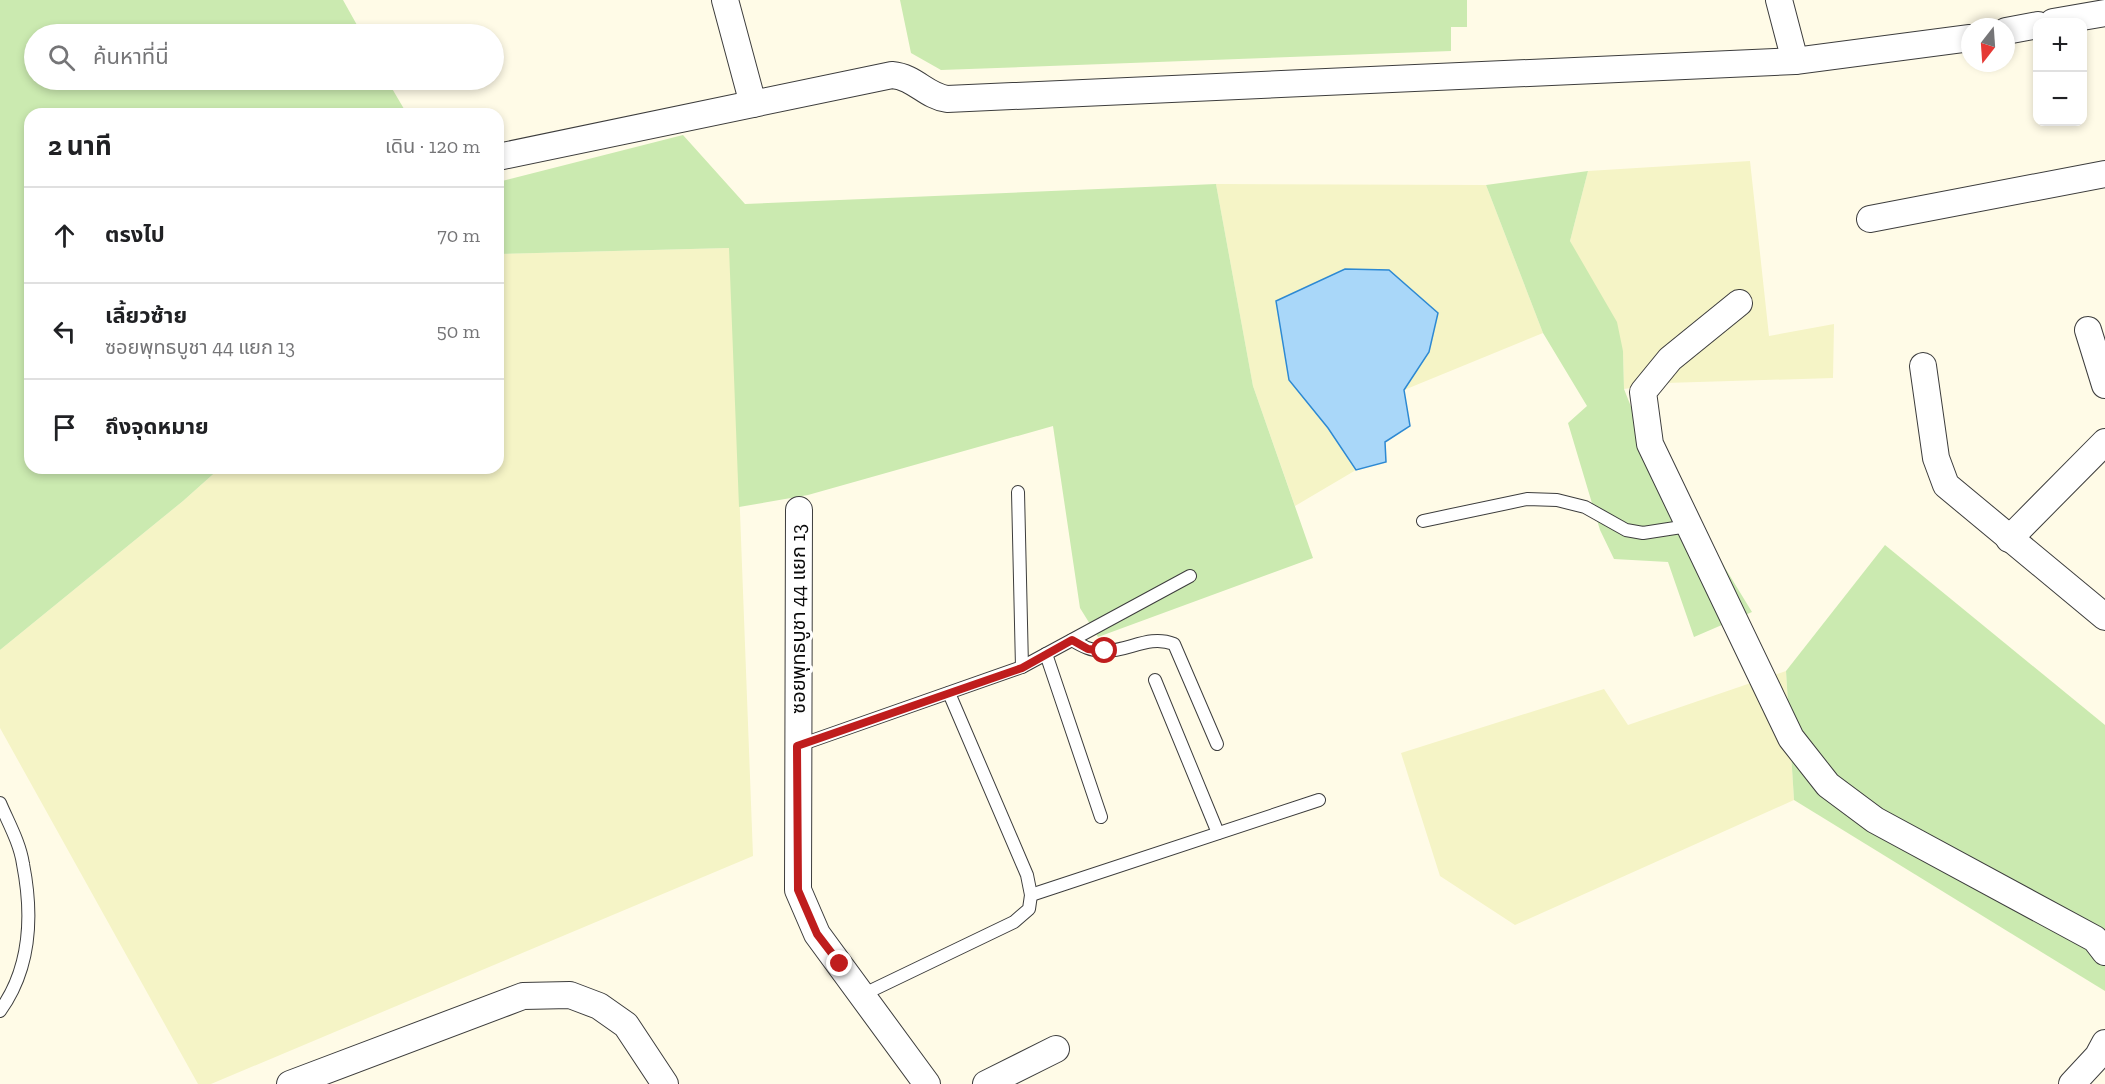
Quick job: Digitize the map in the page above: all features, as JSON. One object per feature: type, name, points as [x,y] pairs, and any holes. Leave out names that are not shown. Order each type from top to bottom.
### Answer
[{"type":"street","points":[[725,0],[753,104]]},
{"type":"street","points":[[1779,0],[1795,61]]},
{"type":"street","points":[[2076,18],[2105,13]]},
{"type":"street","points":[[2015,29],[2033,26]]},
{"type":"street","points":[[504,156],[892,75],[914,80],[938,98],[947,99],[1795,61],[1961,39]]},
{"type":"street","points":[[1870,219],[2105,174]]},
{"type":"street","points":[[1739,303],[1670,359],[1643,392],[1650,444],[1791,738],[1828,785],[1875,820],[2095,939],[2105,952]]},
{"type":"street","points":[[2088,330],[2105,385]]},
{"type":"street","points":[[1923,366],[1939,471],[1946,485],[2105,617]]},
{"type":"street","points":[[2009,539],[2105,442]]},
{"type":"street","name":"ซอยพุทธบูชา 44 แยก 13","points":[[798,510],[798,890],[817,934],[927,1084]]},
{"type":"street","points":[[290,1084],[523,996],[570,995],[599,1006],[626,1025],[665,1084]]},
{"type":"street","points":[[2072,1084],[2098,1056],[2105,1042]]},
{"type":"street","points":[[986,1084],[1056,1050]]},
{"type":"lane","points":[[1018,492],[1022,668]]},
{"type":"lane","points":[[1423,521],[1527,499],[1557,500],[1585,507],[1626,530],[1643,533],[1688,526]]},
{"type":"lane","points":[[797,746],[1022,668],[1190,576]]},
{"type":"lane","points":[[1072,640],[1088,649],[1105,651],[1138,642],[1162,640],[1174,644],[1217,744]]},
{"type":"lane","points":[[1046,654],[1101,817]]},
{"type":"lane","points":[[1155,680],[1218,833]]},
{"type":"lane","points":[[862,995],[1014,922],[1029,909],[1031,895],[1027,875],[949,693]]},
{"type":"lane","points":[[1031,895],[1319,800]]},
{"type":"lane","points":[[0,803],[23,862],[29,922],[26,958],[15,991],[0,1011]]},
{"type":"green space","points":[[0,0],[343,0],[356,24],[24,24],[24,90],[393,90],[403,108],[24,108],[24,474],[213,474],[0,650]]},
{"type":"green space","points":[[900,0],[1467,0],[1467,27],[1451,27],[1451,51],[941,70],[911,53]]},
{"type":"green space","points":[[683,135],[745,204],[1216,184],[1253,386],[1313,558],[1098,637],[1080,608],[1053,426],[808,495],[739,507],[729,248],[504,254],[504,180]]},
{"type":"green space","points":[[1750,161],[1769,336],[1834,324],[1833,378],[1665,383],[1624,389],[1623,351],[1570,241],[1588,171]]},
{"type":"green space","points":[[1588,171],[1570,241],[1617,322],[1623,351],[1624,389],[1639,427],[1752,612],[1694,637],[1668,562],[1614,559],[1600,530],[1568,423],[1587,406],[1543,333],[1486,185]]},
{"type":"green space","points":[[1216,184],[1486,185],[1543,333],[1404,390],[1429,352],[1328,428],[1356,470],[1295,506],[1253,386]]},
{"type":"green space","points":[[730,248],[753,856],[211,1084],[198,1084],[0,728],[0,650],[213,474],[504,474],[504,254]]},
{"type":"green space","points":[[1885,545],[2105,725],[2105,991],[1794,800],[1786,671]]},
{"type":"green space","points":[[1786,671],[1794,800],[1515,925],[1440,876],[1401,753],[1604,689],[1628,725]]},
{"type":"water","points":[[1345,269],[1389,270],[1438,313],[1429,352],[1404,390],[1410,426],[1385,442],[1386,462],[1356,470],[1328,428],[1289,380],[1276,301]]},
{"type":"route","points":[[840,964],[817,934],[798,890],[797,746],[1022,668],[1072,640],[1088,649],[1105,651]]}]
